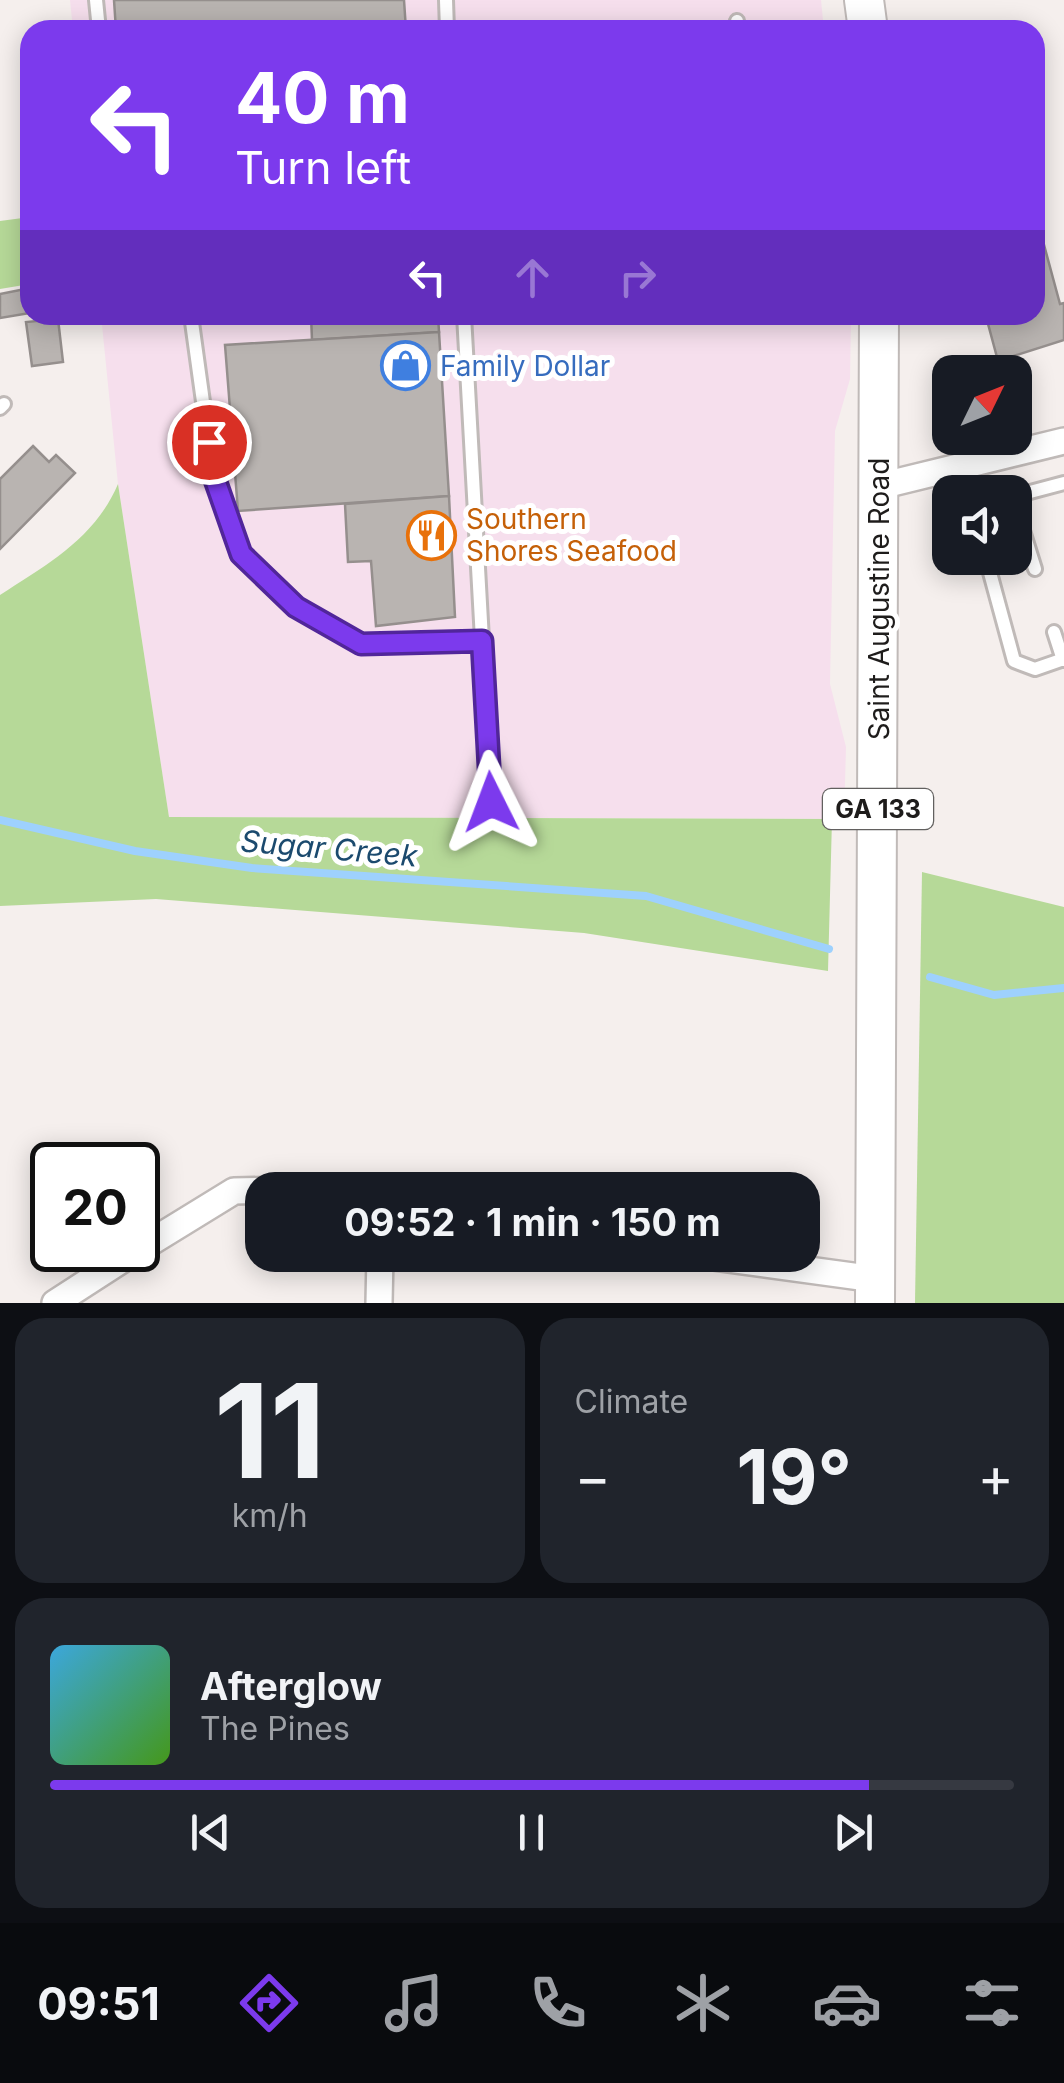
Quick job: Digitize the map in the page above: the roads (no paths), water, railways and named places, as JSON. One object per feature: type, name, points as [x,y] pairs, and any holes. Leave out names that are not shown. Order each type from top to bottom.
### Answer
[{"type":"main road","name":"Saint Augustine Road","points":[[875,1291],[879,325]]},
{"type":"street","points":[[880,486],[1064,441]]},
{"type":"street","points":[[160,1236],[234,1191],[245,1191]]},
{"type":"street","points":[[56,1303],[103,1272]]},
{"type":"street","points":[[379,1303],[380,1272]]},
{"type":"street","points":[[782,1272],[875,1291]]},
{"type":"lane","points":[[193,325],[213,474],[241,554],[296,607],[361,644],[482,641]]},
{"type":"lane","points":[[465,325],[491,802]]},
{"type":"lane","points":[[1032,491],[1064,483]]},
{"type":"lane","points":[[1032,560],[1035,570]]},
{"type":"lane","points":[[991,575],[1014,661],[1035,669],[1064,660],[1054,632]]},
{"type":"waterway","name":"Sugar Creek","points":[[0,820],[135,851],[252,868],[646,896],[829,949]]},
{"type":"waterway","name":"Sugar Creek","points":[[930,977],[994,995],[1064,988]]},
{"type":"place","name":"Family Dollar","points":[[405,366]]},
{"type":"place","name":"Southern Shores Seafood","points":[[431,535]]}]
